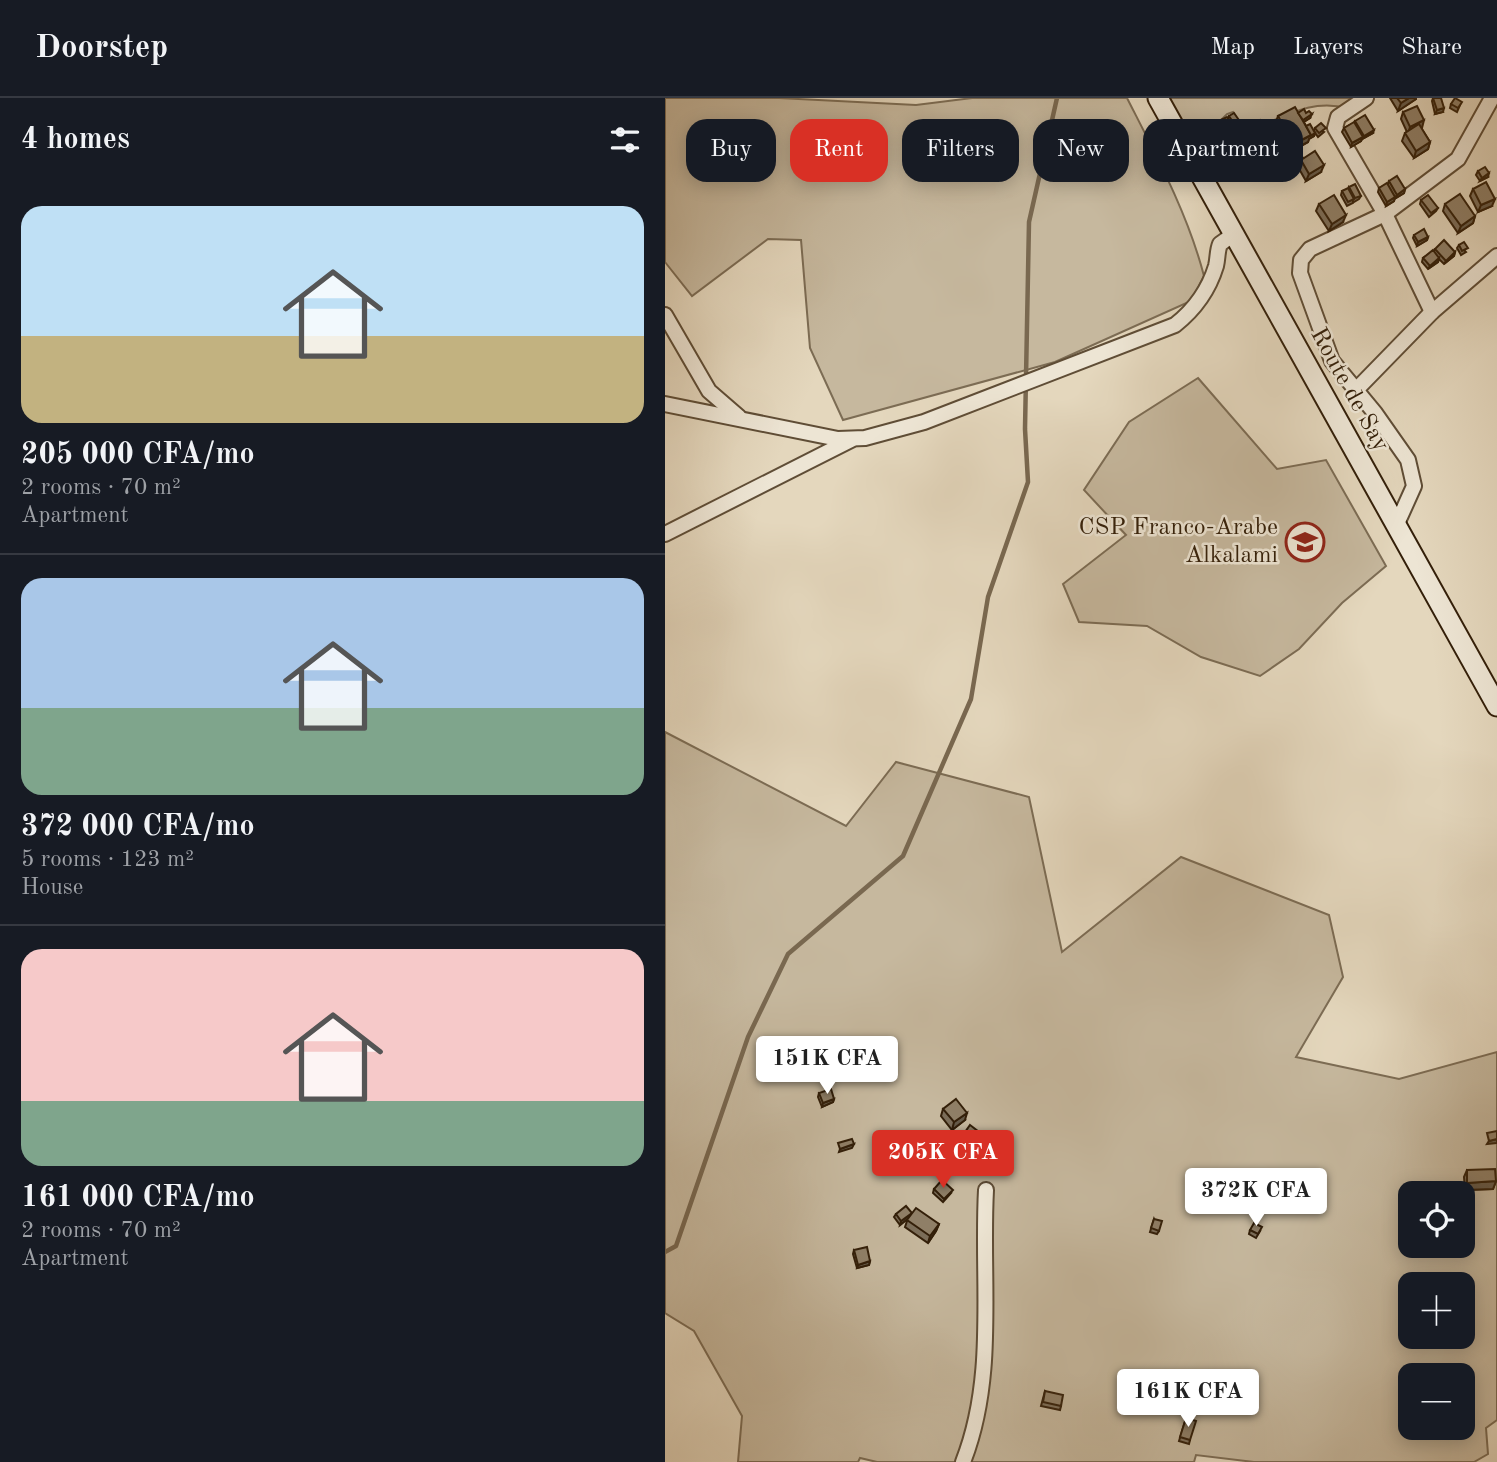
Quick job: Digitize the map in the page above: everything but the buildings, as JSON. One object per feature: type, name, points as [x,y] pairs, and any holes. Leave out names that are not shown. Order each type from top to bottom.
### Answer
[{"type":"main road","name":"Route de Say","points":[[1158,98],[1497,706]]},
{"type":"street","points":[[1366,98],[1338,117],[1335,124],[1385,215],[1432,312]]},
{"type":"street","points":[[1396,526],[1414,486],[1408,460],[1375,413],[1332,361],[1300,273],[1301,260],[1310,249],[1385,215],[1458,159],[1492,98]]},
{"type":"street","points":[[665,534],[853,439],[903,428],[975,404],[1098,352],[1175,325],[1189,314],[1207,286],[1217,261],[1220,244],[1234,234]]},
{"type":"street","points":[[1355,391],[1432,312],[1497,256]]},
{"type":"street","points":[[665,315],[709,391],[740,418]]},
{"type":"street","points":[[665,404],[827,437],[853,439]]},
{"type":"street","points":[[963,1462],[973,1433],[984,1371],[983,1244],[986,1190]]},
{"type":"shaded area","points":[[665,98],[779,98],[916,105],[972,98],[1127,98],[1143,130],[1143,182],[1169,182],[1189,230],[1204,276],[1191,301],[1055,362],[843,420],[810,348],[801,240],[768,239],[692,296],[665,262]]},
{"type":"shaded area","points":[[1169,98],[1362,98],[1347,108],[1307,108],[1276,119],[1237,119],[1233,112],[1222,119],[1180,119]]},
{"type":"shaded area","points":[[1198,378],[1277,469],[1326,460],[1386,566],[1342,603],[1299,649],[1260,676],[1201,657],[1147,626],[1079,622],[1063,584],[1126,535],[1084,490],[1129,422]]},
{"type":"shaded area","points":[[665,732],[846,826],[896,762],[1029,797],[1062,952],[1181,857],[1329,915],[1343,977],[1296,1057],[1399,1079],[1497,1052],[1497,1420],[1486,1428],[1488,1454],[1474,1462],[1254,1462],[1196,1455],[1194,1462],[877,1462],[860,1458],[858,1462],[738,1462],[742,1416],[694,1331],[665,1313]]},
{"type":"waterway","points":[[665,1252],[676,1246],[748,1037],[788,954],[903,856],[971,699],[988,597],[1028,482],[1025,429],[1029,222],[1057,98]]},
{"type":"place","name":"CSP Franco-Arabe Alkalami","points":[[1305,542]]}]
